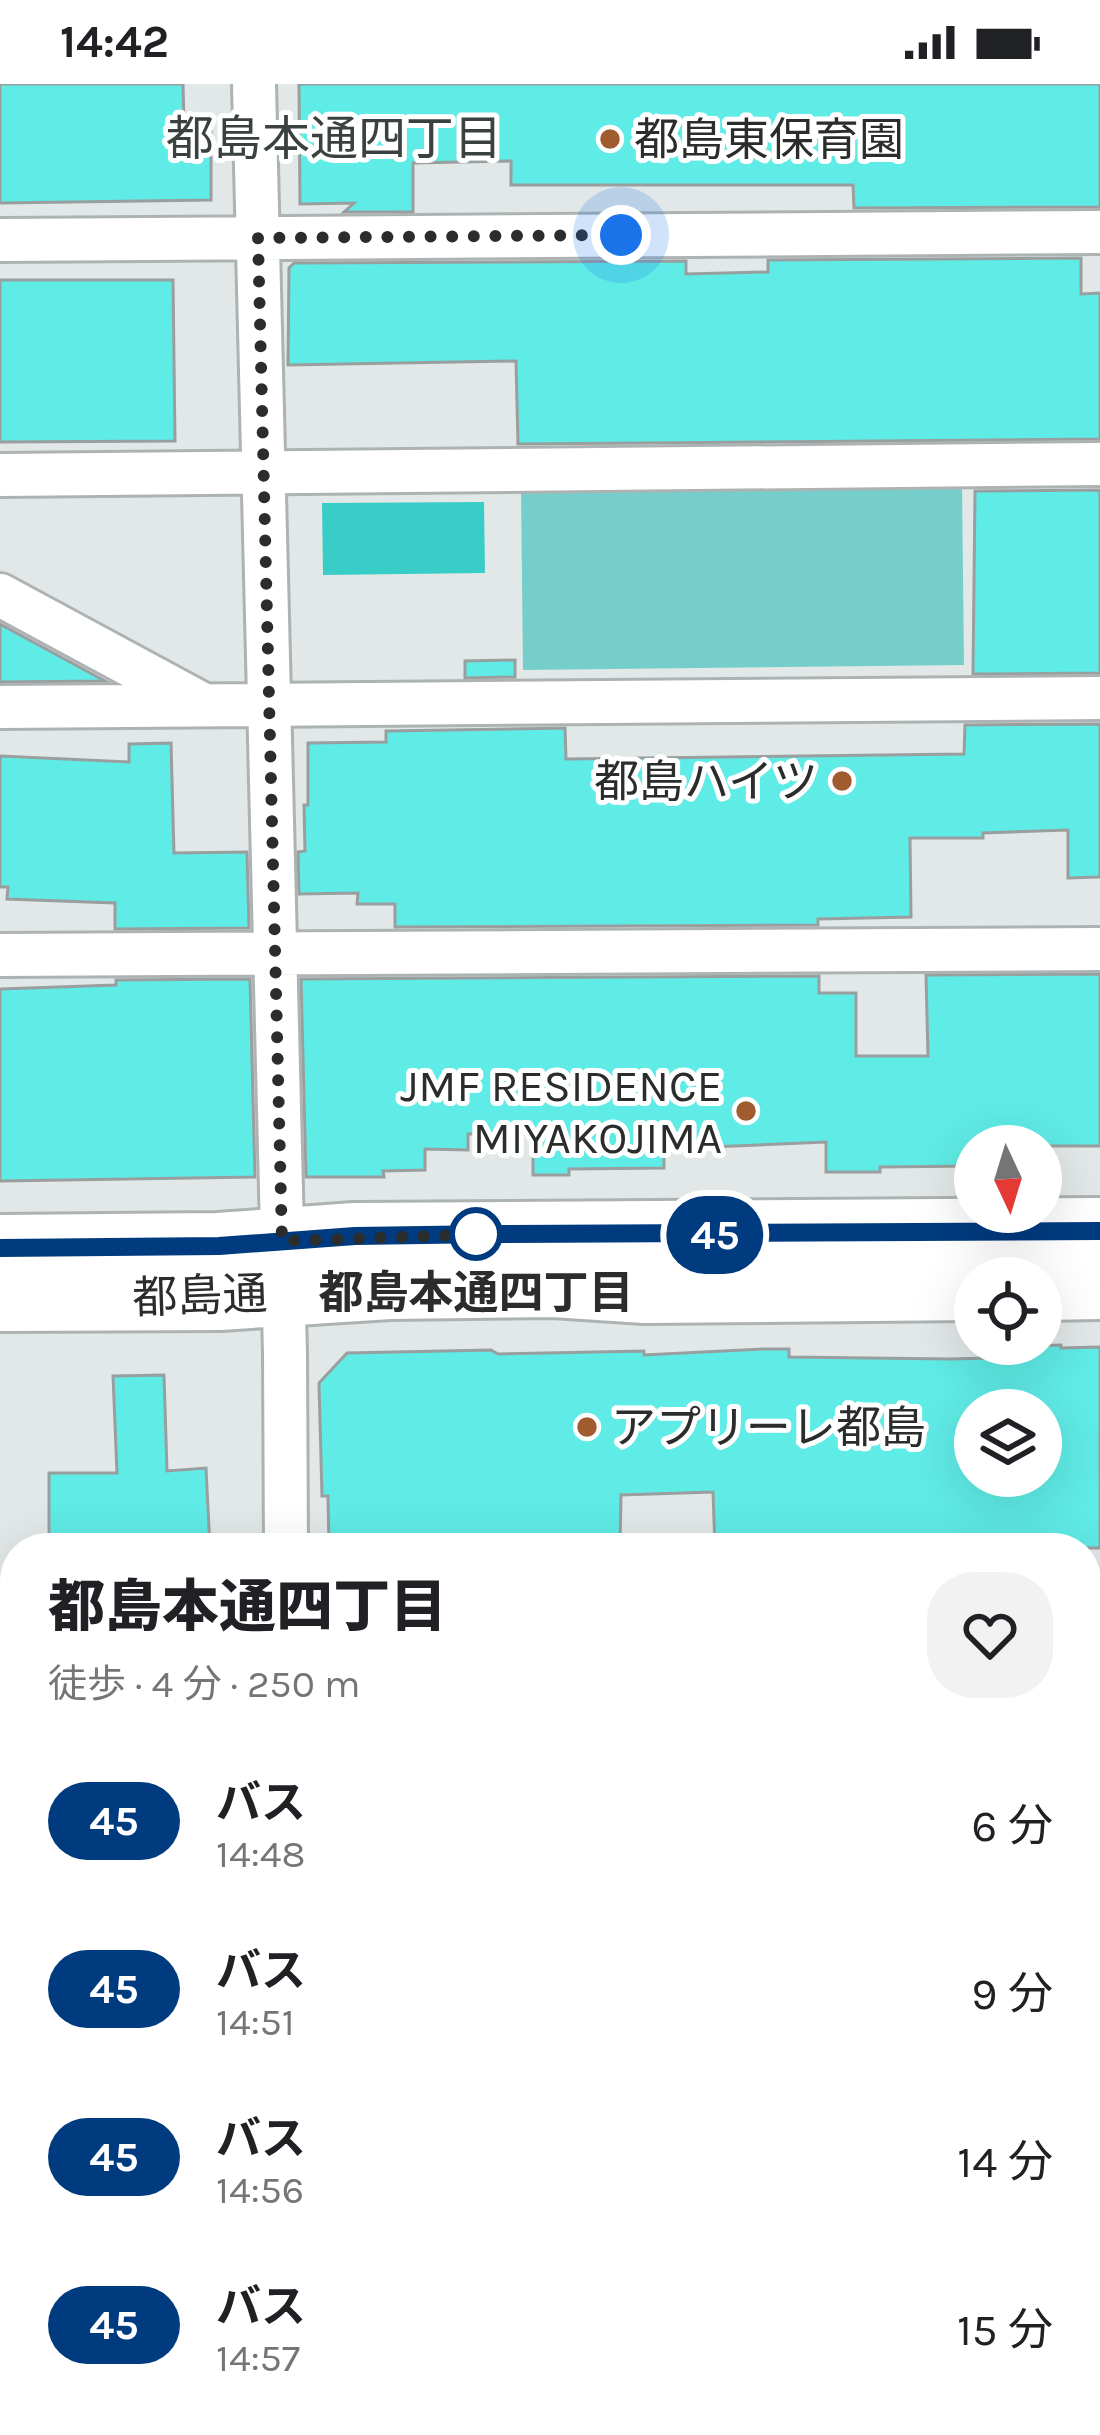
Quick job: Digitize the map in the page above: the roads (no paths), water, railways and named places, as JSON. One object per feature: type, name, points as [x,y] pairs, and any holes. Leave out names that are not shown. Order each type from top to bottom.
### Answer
[{"type":"main road","name":"都島通","points":[[0,1298],[219,1297],[355,1236],[1100,1231]]},
{"type":"main road","name":"都島通","points":[[0,1248],[219,1246],[283,1267],[389,1286],[954,1287]]},
{"type":"main road","points":[[1062,1287],[1100,1286]]},
{"type":"street","points":[[254,84],[286,1533]]},
{"type":"street","points":[[0,240],[1100,232]]},
{"type":"street","points":[[0,475],[1100,464]]},
{"type":"street","points":[[0,595],[206,706]]},
{"type":"street","points":[[0,707],[1100,698]]},
{"type":"street","points":[[0,955],[1100,949]]},
{"type":"place","name":"都島東保育園","points":[[610,139]]},
{"type":"place","name":"都島ハイツ","points":[[842,781]]},
{"type":"place","name":"JMF RESIDENCE MIYAKOJIMA","points":[[746,1111]]},
{"type":"place","name":"都島本通四丁目","points":[[476,1234]]},
{"type":"place","name":"アプリーレ都島","points":[[587,1427]]},
{"type":"district","name":"都島本通四丁目","points":[[334,138]]}]
